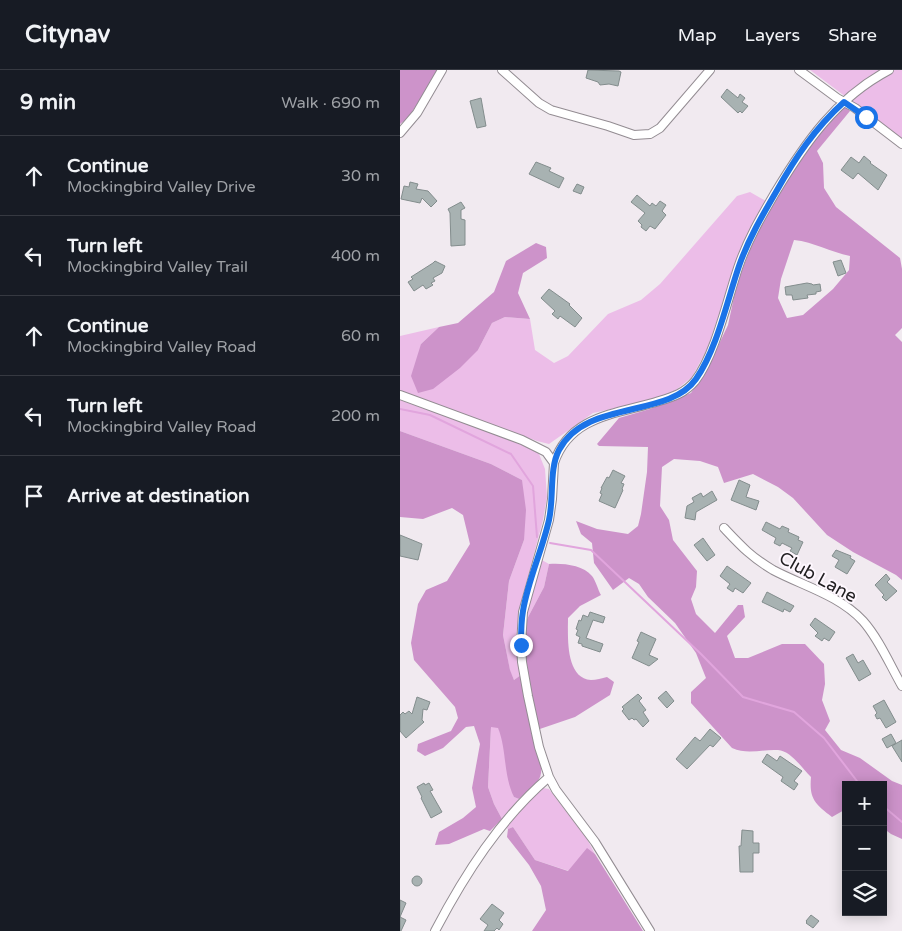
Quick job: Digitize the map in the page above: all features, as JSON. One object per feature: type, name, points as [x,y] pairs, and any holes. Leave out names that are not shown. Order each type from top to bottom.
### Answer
[{"type":"street","points":[[400,133],[417,113],[442,70]]},
{"type":"street","points":[[502,70],[539,103],[551,110],[629,134],[642,136],[660,128],[710,70]]},
{"type":"street","points":[[799,70],[855,108],[902,144]]},
{"type":"street","points":[[650,931],[594,842],[556,790],[549,777],[539,747],[528,696],[522,662],[521,636],[523,612],[549,520],[554,463],[562,445],[571,434],[593,420],[676,396],[686,390],[696,379],[708,357],[739,266],[758,224],[805,144],[819,126],[844,102],[863,86],[890,70]]},
{"type":"street","points":[[400,395],[522,440],[546,452],[554,463]]},
{"type":"street","name":"Club Lane","points":[[724,528],[735,542],[764,565],[835,600],[852,611],[863,621],[872,634],[902,686]]},
{"type":"street","points":[[435,931],[456,892],[486,848],[520,803],[549,777]]},
{"type":"shaded area","points":[[400,70],[439,70],[408,118],[400,124]]},
{"type":"shaded area","points":[[810,70],[902,70],[902,139]]},
{"type":"shaded area","points":[[845,107],[850,111],[817,151],[823,163],[824,188],[836,207],[900,258],[902,269],[902,328],[895,335],[902,342],[902,580],[827,535],[793,498],[778,487],[753,474],[724,483],[718,467],[700,461],[674,459],[662,467],[660,506],[669,520],[673,540],[697,571],[696,587],[691,599],[696,614],[715,633],[738,605],[743,605],[745,617],[727,636],[735,658],[748,658],[782,644],[805,644],[824,664],[825,684],[822,700],[830,721],[825,730],[841,750],[860,758],[892,781],[902,785],[902,839],[887,831],[887,781],[842,781],[842,811],[832,817],[814,800],[811,791],[811,777],[787,753],[778,750],[749,751],[732,748],[691,703],[691,692],[706,678],[696,653],[675,623],[648,597],[639,584],[629,578],[613,590],[594,563],[592,543],[581,534],[576,521],[597,529],[628,534],[638,526],[647,472],[648,447],[599,446],[597,444],[619,418],[650,409],[691,393],[711,361],[728,325],[737,283],[754,239],[776,197],[813,138],[840,109]],"holes":[[[794,240],[850,256],[849,270],[833,289],[803,315],[787,318],[778,298],[781,279]]]},
{"type":"shaded area","points":[[750,192],[766,201],[747,235],[707,349],[692,377],[676,390],[654,400],[593,413],[549,444],[400,391],[400,336],[439,327],[421,344],[478,350],[492,323],[505,317],[530,319],[535,350],[554,363],[568,356],[608,314],[641,300],[660,284],[737,196]]},
{"type":"shaded area","points":[[536,243],[546,247],[547,258],[523,273],[518,293],[530,319],[505,317],[492,323],[478,350],[460,368],[433,389],[418,393],[411,376],[421,344],[439,327],[458,323],[494,292],[506,261]]},
{"type":"shaded area","points":[[400,400],[527,446],[539,454],[545,469],[547,497],[543,520],[520,606],[516,638],[520,676],[514,680],[510,671],[503,635],[509,581],[524,540],[522,480],[491,464],[400,431]]},
{"type":"shaded area","points":[[400,431],[491,464],[522,480],[526,510],[524,540],[509,581],[503,635],[510,670],[514,680],[528,670],[525,656],[526,621],[544,587],[549,564],[566,564],[588,572],[601,595],[580,606],[568,618],[568,645],[572,664],[576,672],[583,678],[591,680],[607,677],[614,682],[610,695],[575,717],[531,732],[540,757],[540,777],[519,799],[514,797],[508,780],[503,745],[498,728],[491,727],[488,787],[502,819],[490,831],[484,829],[449,844],[435,845],[439,832],[463,818],[476,807],[472,788],[480,744],[474,726],[466,727],[443,748],[425,756],[417,751],[418,744],[451,731],[458,718],[455,707],[414,660],[411,643],[418,604],[426,590],[447,581],[470,544],[463,515],[452,508],[423,519],[400,517]]},
{"type":"shaded area","points":[[540,559],[549,564],[544,587],[526,621],[527,604]]},
{"type":"shaded area","points":[[491,727],[498,727],[502,737],[514,797],[519,799],[502,819],[488,787]]},
{"type":"shaded area","points":[[549,789],[587,839],[595,854],[587,849],[569,871],[535,860],[513,827],[508,829],[504,827],[537,790]]},
{"type":"shaded area","points":[[513,827],[535,860],[568,871],[587,848],[595,854],[643,931],[532,931],[546,910],[541,886],[529,865],[507,837],[508,829]]},
{"type":"building","points":[[588,70],[621,72],[618,86],[600,85],[598,82],[586,78]]},
{"type":"building","points":[[727,89],[738,98],[740,94],[745,98],[742,102],[748,106],[742,113],[740,111],[738,113],[721,97]]},
{"type":"building","points":[[481,98],[486,126],[477,128],[470,101]]},
{"type":"building","points":[[864,156],[870,163],[887,175],[878,190],[858,173],[853,179],[841,170],[851,157],[859,163]]},
{"type":"building","points":[[536,162],[551,168],[549,171],[564,178],[559,188],[529,174]]},
{"type":"building","points":[[410,182],[418,184],[416,189],[428,191],[437,201],[431,207],[422,198],[420,203],[401,199],[404,186],[409,187]]},
{"type":"building","points":[[577,184],[584,187],[581,194],[573,191]]},
{"type":"building","points":[[637,195],[650,206],[652,203],[656,206],[660,201],[666,205],[662,211],[666,215],[655,229],[650,226],[646,231],[641,227],[642,225],[638,221],[645,213],[631,202]]},
{"type":"building","points":[[461,202],[465,208],[461,210],[461,219],[465,220],[465,245],[451,246],[450,213],[448,209]]},
{"type":"building","points":[[841,260],[846,273],[838,276],[833,262]]},
{"type":"building","points":[[435,261],[445,266],[442,273],[433,278],[435,281],[431,283],[433,285],[426,289],[423,285],[414,291],[408,282],[413,279],[411,277]]},
{"type":"building","points":[[807,283],[813,285],[820,284],[821,291],[816,292],[816,294],[807,295],[808,298],[793,300],[792,295],[786,295],[785,287]]},
{"type":"building","points":[[549,289],[570,304],[582,318],[575,327],[560,316],[558,319],[552,314],[555,311],[541,298]]},
{"type":"building","points":[[613,470],[625,476],[621,483],[624,484],[623,490],[615,508],[599,501],[602,494],[600,493],[601,488]]},
{"type":"building","points":[[739,480],[750,485],[746,497],[759,501],[756,510],[731,500]]},
{"type":"building","points":[[712,491],[717,500],[696,512],[695,520],[685,518],[687,506],[694,502],[692,498],[701,493],[703,497]]},
{"type":"building","points":[[766,522],[780,529],[782,526],[789,529],[788,532],[799,537],[798,540],[803,542],[797,555],[790,551],[792,548],[782,543],[780,546],[774,543],[776,538],[762,530]]},
{"type":"building","points":[[400,535],[422,544],[418,560],[400,556]]},
{"type":"building","points":[[703,538],[715,555],[707,561],[694,545]]},
{"type":"building","points":[[836,550],[851,556],[850,558],[855,561],[847,574],[835,567],[839,560],[832,556]]},
{"type":"building","points":[[727,566],[751,583],[743,593],[735,588],[733,592],[727,588],[730,584],[720,576]]},
{"type":"building","points":[[886,574],[890,579],[887,582],[897,591],[886,601],[882,597],[884,595],[875,585]]},
{"type":"building","points":[[767,592],[794,606],[790,612],[784,609],[783,612],[762,602]]},
{"type":"building","points":[[590,612],[605,617],[603,623],[593,620],[586,638],[603,644],[600,652],[582,646],[582,644],[578,643],[580,637],[576,635],[579,620],[581,621],[583,615],[588,617]]},
{"type":"building","points":[[815,618],[835,632],[829,641],[824,638],[822,641],[815,636],[818,633],[810,625]]},
{"type":"building","points":[[641,632],[656,639],[649,655],[658,659],[649,666],[632,658]]},
{"type":"building","points":[[853,654],[858,663],[863,660],[871,674],[859,681],[846,658]]},
{"type":"building","points":[[666,691],[674,701],[667,708],[658,698]]},
{"type":"building","points":[[638,694],[642,698],[639,701],[646,710],[643,712],[649,721],[643,727],[636,719],[632,718],[629,720],[622,711],[624,709],[622,707]]},
{"type":"building","points":[[417,697],[430,702],[427,710],[423,709],[422,720],[424,722],[406,738],[400,731],[400,715],[403,712],[405,714],[409,711],[412,714]]},
{"type":"building","points":[[884,700],[896,722],[886,728],[880,718],[877,719],[875,715],[877,713],[873,706]]},
{"type":"building","points":[[710,729],[721,738],[713,747],[710,745],[687,769],[676,759],[695,737],[700,741]]},
{"type":"building","points":[[891,734],[896,743],[887,748],[882,739]]},
{"type":"building","points":[[902,740],[902,762],[892,746]]},
{"type":"building","points":[[767,754],[777,761],[780,756],[802,771],[794,781],[798,784],[794,790],[781,781],[783,777],[762,762]]},
{"type":"building","points":[[424,783],[425,785],[429,783],[433,790],[430,791],[442,812],[431,818],[417,787]]},
{"type":"building","points":[[742,830],[753,831],[753,843],[759,843],[759,853],[753,853],[753,872],[740,872],[739,846],[741,846]]},
{"type":"building","points":[[415,876],[419,876],[422,881],[421,885],[415,886],[412,883],[412,879]]},
{"type":"building","points":[[400,900],[406,903],[400,917]]},
{"type":"building","points":[[492,904],[504,913],[499,920],[503,924],[499,930],[497,928],[494,931],[484,931],[488,925],[480,919]]},
{"type":"building","points":[[811,915],[819,921],[813,928],[806,923]]},
{"type":"building","points":[[400,917],[406,920],[401,931],[400,931]]},
{"type":"waterway","points":[[400,409],[430,415],[511,454],[533,486],[537,537]]},
{"type":"waterway","points":[[550,543],[591,550],[701,654],[743,697],[794,712],[824,738],[857,781]]},
{"type":"waterway","points":[[887,809],[902,822]]},
{"type":"route","points":[[521,645],[523,612],[546,534],[552,500],[554,463],[562,445],[571,434],[593,420],[676,396],[690,386],[708,357],[747,245],[766,208],[805,144],[819,126],[844,102],[866,117]]}]
